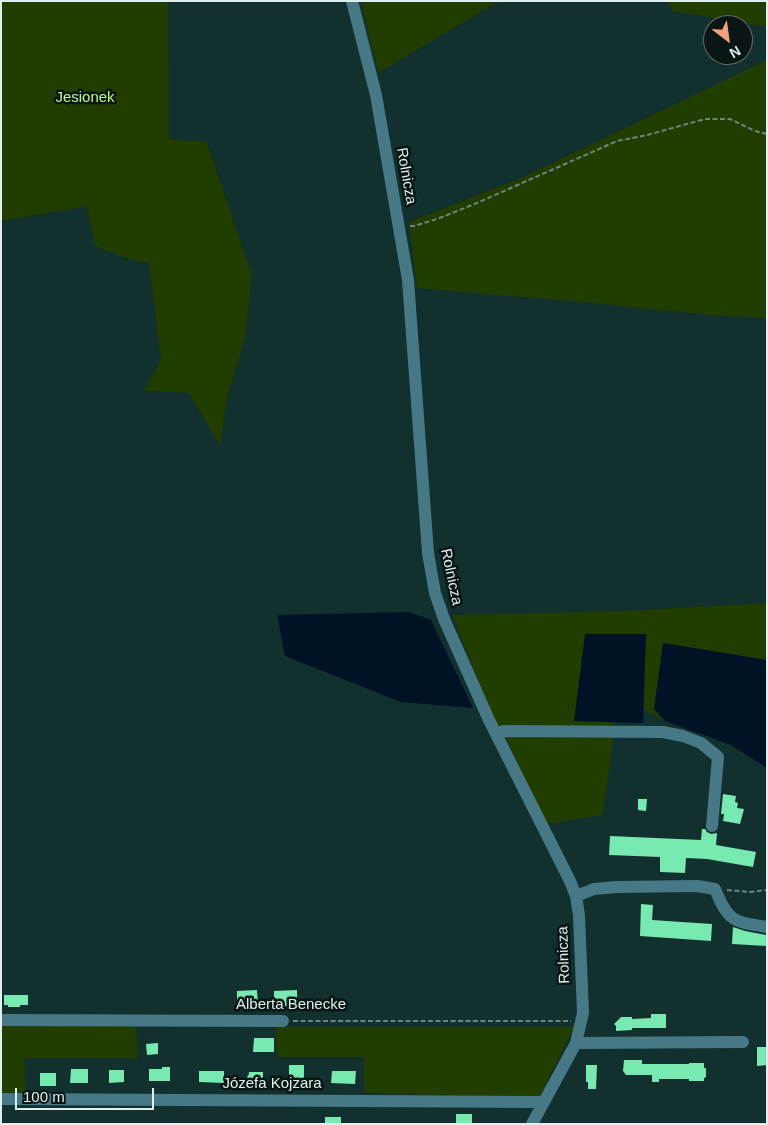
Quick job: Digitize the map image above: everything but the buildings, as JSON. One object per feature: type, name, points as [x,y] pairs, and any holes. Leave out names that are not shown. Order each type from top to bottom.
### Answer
[{"type":"street","name":"Rolnicza","points":[[352,1],[376,96],[408,280],[428,553],[435,593],[444,619],[496,733],[570,881],[576,896],[579,914],[583,1013],[576,1043],[532,1124]]},
{"type":"street","points":[[496,733],[504,731],[663,732],[683,736],[701,743],[718,757],[712,826]]},
{"type":"street","points":[[576,896],[594,889],[617,887],[696,886],[715,889],[722,907],[733,919],[767,927]]},
{"type":"street","name":"Alberta Benecke","points":[[1,1020],[283,1021]]},
{"type":"street","points":[[576,1043],[743,1042]]},
{"type":"street","name":"Józefa Kojzara","points":[[1,1098],[543,1102]]},
{"type":"path","points":[[398,226],[414,226],[478,204],[617,141],[706,119],[730,118],[755,131],[767,134]]},
{"type":"path","points":[[715,889],[750,892],[767,890]]},
{"type":"path","name":"Alberta Benecke","points":[[283,1021],[581,1021]]},
{"type":"green space","name":"Jesionek","points":[[1,1],[168,1],[169,139],[207,142],[252,276],[245,338],[227,398],[220,446],[189,393],[144,391],[161,360],[149,263],[129,259],[95,246],[87,206],[1,221]]},
{"type":"green space","points":[[361,1],[499,1],[378,73]]},
{"type":"green space","points":[[667,1],[767,1],[767,27],[753,25],[753,15],[703,16],[673,11]]},
{"type":"green space","points":[[767,60],[767,318],[711,315],[417,288],[409,222],[519,179]]},
{"type":"green space","points":[[767,603],[767,660],[762,660],[654,709],[665,721],[643,709],[646,634],[574,721],[615,722],[614,732],[497,727],[452,615],[625,611]]},
{"type":"green space","points":[[505,735],[613,736],[602,815],[546,824]]},
{"type":"green space","points":[[1,1024],[136,1026],[138,1058],[24,1058],[26,1093],[1,1094]]},
{"type":"green space","points":[[575,1025],[539,1098],[364,1093],[364,1057],[277,1057],[275,1027],[570,1027]]},
{"type":"water","points":[[409,612],[431,620],[473,708],[401,702],[285,656],[277,615]]},
{"type":"water","points":[[585,634],[646,634],[643,723],[574,721]]},
{"type":"water","points":[[663,643],[767,660],[767,768],[729,744],[665,721],[654,709]]}]
